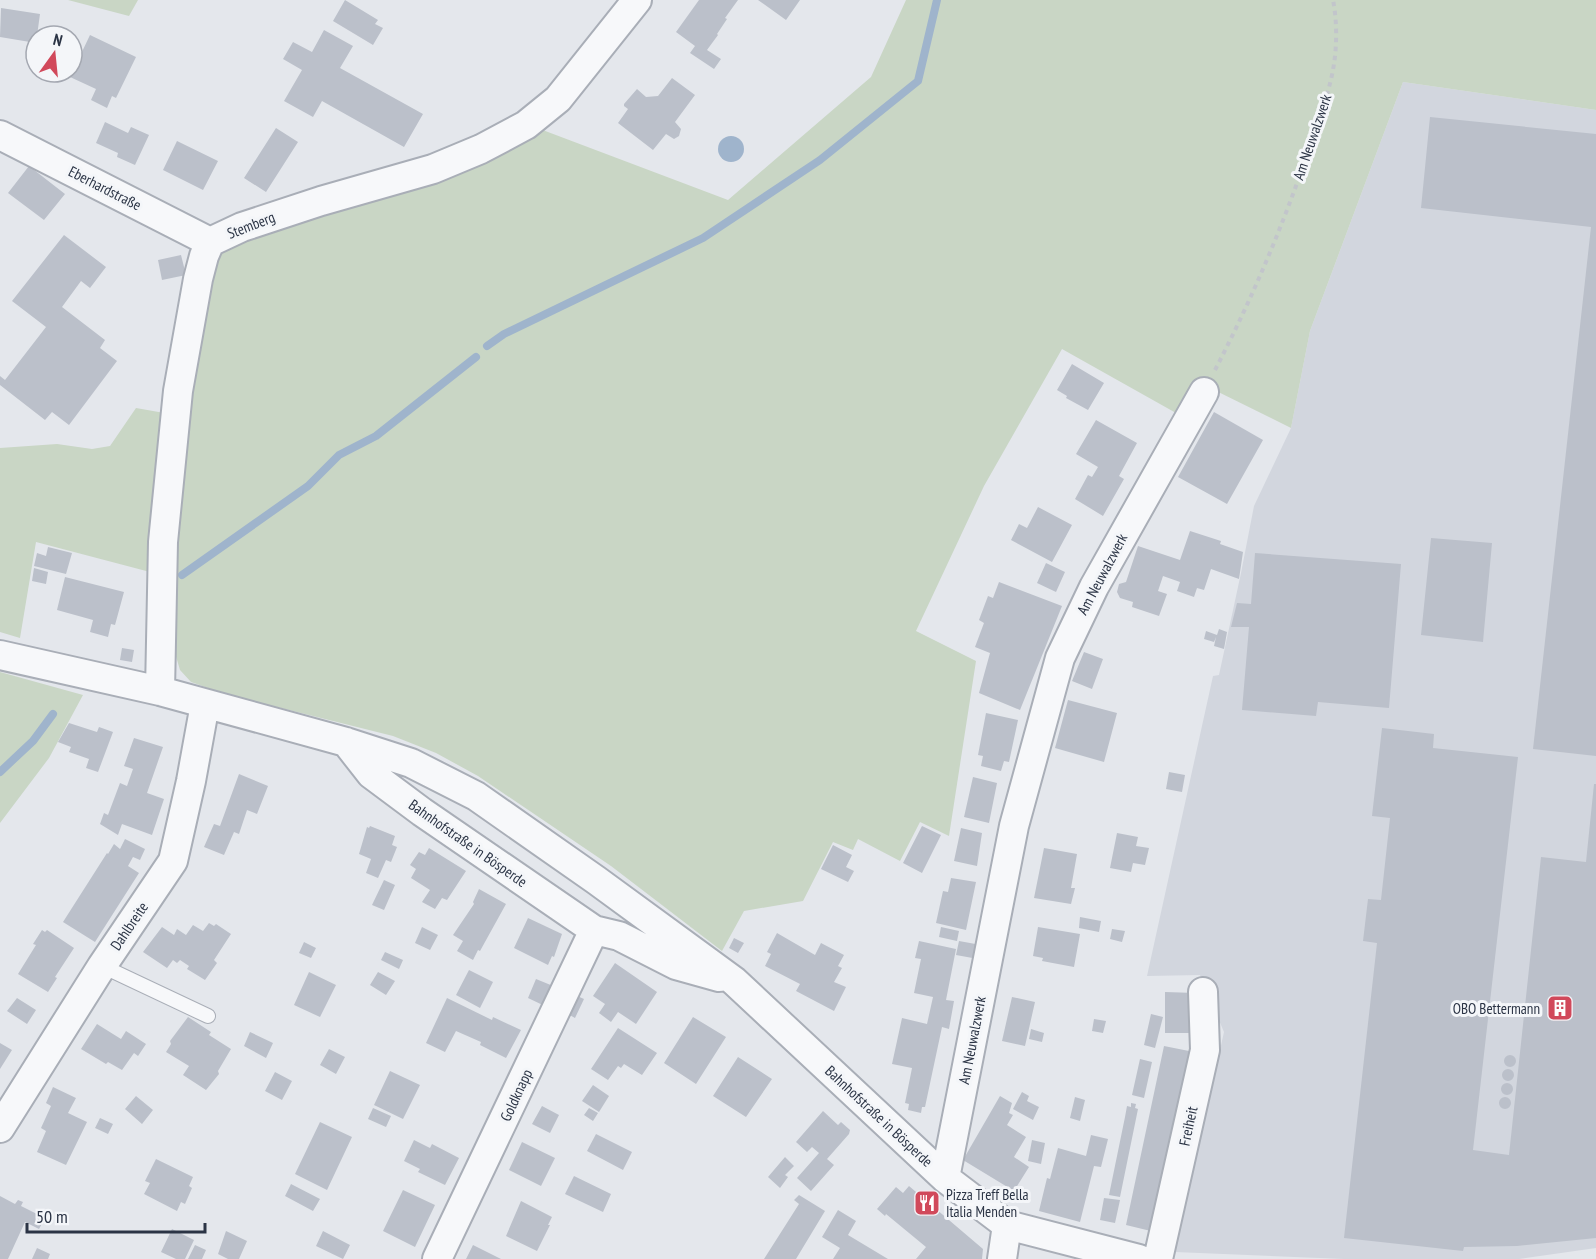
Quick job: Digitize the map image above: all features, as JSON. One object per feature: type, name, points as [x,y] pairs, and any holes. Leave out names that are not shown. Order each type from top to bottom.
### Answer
[{"type":"street","name":"Stemberg","points":[[160,691],[163,542],[178,391],[198,279],[210,242],[242,226],[309,204],[433,170],[481,149],[526,125],[558,99],[637,0]]},
{"type":"street","name":"Eberhardstraße","points":[[0,135],[210,242]]},
{"type":"street","name":"Am Neuwalzwerk","points":[[945,1178],[1014,826],[1060,658],[1094,587],[1204,392]]},
{"type":"street","name":"Bahnhofstraße in Bösperde","points":[[0,655],[160,691],[346,742],[411,763],[476,796],[734,981],[945,1178],[1007,1225],[1139,1259]]},
{"type":"street","name":"Dahlbreite","points":[[0,1128],[102,966],[172,861],[191,781],[205,704]]},
{"type":"street","name":"Bahnhofstraße in Bösperde","points":[[346,742],[371,774],[422,812],[594,930],[619,936],[676,965],[734,981]]},
{"type":"street","name":"Goldknapp","points":[[437,1259],[594,930]]},
{"type":"street","name":"Freiheit","points":[[1158,1259],[1204,1050],[1203,992]]},
{"type":"street","points":[[1002,1259],[1007,1225]]},
{"type":"lane","points":[[102,966],[208,1016]]},
{"type":"path","name":"Am Neuwalzwerk","points":[[1204,392],[1235,331],[1271,250],[1300,175],[1325,100],[1334,64],[1335,9],[1333,0]]},
{"type":"shaded area","points":[[1403,82],[1596,110],[1596,1248],[1519,1259],[1344,1259],[1175,1252],[1224,1032],[1200,975],[1147,976],[1213,676],[1219,675],[1254,506],[1291,428],[1310,331]]},
{"type":"green space","points":[[68,0],[138,0],[129,16]]},
{"type":"green space","points":[[906,0],[1596,0],[1596,110],[1403,82],[1310,331],[1291,428],[1194,380],[1176,413],[1062,349],[984,486],[916,631],[976,661],[949,836],[920,822],[900,861],[858,839],[853,850],[833,842],[803,901],[744,911],[722,951],[611,866],[478,776],[436,753],[393,736],[225,694],[191,682],[180,670],[175,653],[172,576],[189,394],[214,258],[226,245],[540,129],[728,200],[871,77]]},
{"type":"green space","points":[[136,408],[170,414],[150,572],[36,542],[20,638],[0,632],[0,448],[57,444],[92,449],[110,446]]},
{"type":"green space","points":[[0,672],[83,695],[49,758],[0,823]]},
{"type":"water","points":[[731,136],[740,140],[744,149],[740,158],[731,162],[722,158],[718,149],[722,140]]},
{"type":"building","points":[[345,0],[378,20],[375,24],[383,28],[373,45],[333,21]]},
{"type":"building","points":[[699,0],[738,0],[707,50],[721,59],[714,69],[690,53],[695,46],[676,32]]},
{"type":"building","points":[[758,0],[800,0],[786,20]]},
{"type":"building","points":[[1,8],[40,14],[39,24],[24,24],[24,41],[0,37]]},
{"type":"building","points":[[324,30],[353,46],[340,68],[423,114],[404,147],[322,101],[313,117],[284,101],[302,70],[283,59],[293,42],[312,52]]},
{"type":"building","points":[[90,35],[136,57],[116,98],[112,96],[107,108],[91,100],[96,89],[84,83],[84,48]]},
{"type":"building","points":[[672,78],[695,95],[675,122],[681,129],[679,136],[674,139],[666,134],[653,150],[618,123],[628,109],[624,104],[637,89],[646,97],[658,96]]},
{"type":"building","points":[[1430,117],[1596,134],[1596,756],[1533,749],[1591,227],[1421,208]]},
{"type":"building","points":[[105,122],[128,133],[131,127],[149,135],[135,165],[117,157],[118,153],[96,143]]},
{"type":"building","points":[[276,128],[298,142],[266,192],[244,178]]},
{"type":"building","points":[[177,141],[218,161],[203,190],[163,170]]},
{"type":"building","points":[[29,166],[65,194],[44,220],[8,193]]},
{"type":"building","points":[[64,235],[106,267],[90,288],[81,281],[62,307],[105,340],[100,348],[117,361],[69,425],[52,412],[45,420],[0,385],[0,376],[5,380],[46,327],[12,301]]},
{"type":"building","points":[[181,255],[186,275],[162,280],[158,260]]},
{"type":"building","points":[[1072,364],[1104,383],[1088,410],[1066,398],[1067,396],[1057,390]]},
{"type":"building","points":[[1214,412],[1263,440],[1227,504],[1178,477]]},
{"type":"building","points":[[1096,420],[1137,443],[1119,476],[1124,479],[1103,516],[1075,499],[1088,475],[1092,477],[1098,467],[1076,454]]},
{"type":"building","points":[[1038,507],[1072,525],[1052,562],[1011,540],[1019,524],[1027,528]]},
{"type":"building","points":[[1190,531],[1221,541],[1220,544],[1243,552],[1239,579],[1211,569],[1204,590],[1197,588],[1194,597],[1177,591],[1180,582],[1163,576],[1158,591],[1167,594],[1159,616],[1132,607],[1133,602],[1120,598],[1117,592],[1119,584],[1126,582],[1138,546],[1180,560]]},
{"type":"building","points":[[1431,538],[1492,543],[1483,642],[1421,635]]},
{"type":"building","points":[[48,547],[72,553],[66,574],[34,566],[37,553],[46,556]]},
{"type":"building","points":[[1255,553],[1401,564],[1389,708],[1318,702],[1316,716],[1242,710],[1249,627],[1231,627],[1237,603],[1251,604]]},
{"type":"building","points":[[1046,563],[1065,572],[1056,592],[1037,583]]},
{"type":"building","points":[[34,568],[48,572],[46,584],[32,581]]},
{"type":"building","points":[[65,577],[124,592],[115,625],[111,624],[108,637],[90,632],[93,620],[57,610]]},
{"type":"building","points":[[999,582],[1062,606],[1020,710],[979,693],[990,653],[975,647],[984,623],[979,620],[988,596],[993,598]]},
{"type":"building","points":[[1219,629],[1227,632],[1224,649],[1214,646],[1216,637],[1214,642],[1204,639],[1206,631],[1217,635]]},
{"type":"building","points":[[122,648],[134,650],[132,662],[120,660]]},
{"type":"building","points":[[1084,652],[1103,659],[1092,689],[1072,681]]},
{"type":"building","points":[[1068,700],[1117,713],[1104,762],[1055,748]]},
{"type":"building","points":[[986,713],[1018,720],[1009,762],[1004,761],[1001,771],[981,766],[983,756],[978,755]]},
{"type":"building","points":[[69,723],[97,732],[99,727],[113,732],[98,772],[86,768],[89,759],[69,752],[71,747],[58,742]]},
{"type":"building","points":[[1382,728],[1434,734],[1433,748],[1518,757],[1473,1150],[1509,1155],[1541,857],[1586,862],[1594,784],[1596,784],[1596,1238],[1517,1246],[1464,1247],[1463,1251],[1344,1238],[1377,943],[1363,941],[1368,899],[1381,900],[1390,818],[1372,816]]},
{"type":"building","points":[[134,738],[163,747],[147,793],[164,799],[152,835],[122,824],[118,835],[100,824],[104,813],[108,815],[120,783],[127,786],[133,769],[124,766]]},
{"type":"building","points":[[1169,772],[1185,775],[1182,792],[1166,789]]},
{"type":"building","points":[[239,774],[268,786],[257,814],[247,810],[239,834],[234,832],[224,855],[204,847],[214,824],[220,826]]},
{"type":"building","points":[[973,777],[997,783],[989,823],[964,817]]},
{"type":"building","points":[[370,826],[395,836],[392,845],[397,847],[391,862],[386,860],[378,878],[366,873],[371,859],[359,854],[367,827]]},
{"type":"building","points":[[922,826],[941,835],[922,873],[903,863]]},
{"type":"building","points":[[961,828],[982,833],[977,866],[954,861]]},
{"type":"building","points":[[1117,833],[1138,837],[1136,846],[1149,848],[1145,865],[1133,863],[1131,872],[1110,868]]},
{"type":"building","points":[[125,839],[145,849],[140,860],[133,857],[128,866],[139,873],[95,942],[63,922],[107,853],[114,844],[120,849]]},
{"type":"building","points":[[833,845],[852,855],[846,867],[854,871],[848,882],[821,869]]},
{"type":"building","points":[[429,848],[466,871],[447,900],[442,898],[435,909],[422,902],[430,890],[411,878],[416,869],[410,865],[419,852],[425,855]]},
{"type":"building","points":[[1044,848],[1077,854],[1071,888],[1075,888],[1071,904],[1034,898]]},
{"type":"building","points":[[951,878],[976,882],[966,930],[936,923],[943,891],[948,892]]},
{"type":"building","points":[[384,880],[395,885],[384,910],[372,905]]},
{"type":"building","points":[[479,889],[506,904],[473,960],[457,951],[463,941],[453,935],[474,904]]},
{"type":"building","points":[[1080,917],[1101,921],[1099,932],[1079,928]]},
{"type":"building","points":[[528,918],[562,934],[554,957],[552,956],[548,965],[514,948]]},
{"type":"building","points":[[209,923],[214,926],[216,924],[231,934],[214,960],[217,963],[205,980],[187,969],[189,966],[180,960],[177,963],[173,960],[167,968],[143,952],[162,927],[174,935],[177,929],[186,935],[193,925],[203,931]]},
{"type":"building","points":[[422,927],[438,935],[430,950],[415,943]]},
{"type":"building","points":[[941,927],[959,931],[957,941],[939,937]]},
{"type":"building","points":[[1038,927],[1080,934],[1074,967],[1042,961],[1043,958],[1033,956]]},
{"type":"building","points":[[1112,929],[1125,931],[1122,942],[1110,939]]},
{"type":"building","points":[[42,930],[45,932],[47,930],[74,948],[48,992],[18,974],[36,945],[33,944]]},
{"type":"building","points":[[777,933],[815,955],[821,943],[844,955],[838,966],[842,968],[834,982],[846,987],[834,1011],[796,991],[800,984],[765,966],[771,954],[767,952]]},
{"type":"building","points":[[734,938],[744,943],[738,953],[729,948]]},
{"type":"building","points":[[919,941],[956,949],[946,1000],[954,1001],[949,1029],[942,1027],[925,1107],[922,1107],[921,1113],[908,1110],[909,1104],[905,1103],[912,1068],[892,1064],[902,1018],[927,1024],[933,997],[914,993],[921,959],[915,958]]},
{"type":"building","points":[[959,941],[981,945],[978,959],[956,955]]},
{"type":"building","points":[[304,942],[316,948],[311,958],[299,953]]},
{"type":"building","points":[[385,952],[403,960],[399,969],[381,960]]},
{"type":"building","points":[[615,963],[657,992],[636,1024],[618,1012],[611,1022],[599,1013],[605,1004],[593,996]]},
{"type":"building","points":[[469,970],[493,982],[480,1008],[456,995]]},
{"type":"building","points":[[309,972],[336,985],[320,1017],[294,1005]]},
{"type":"building","points":[[378,972],[395,981],[386,995],[370,985]]},
{"type":"building","points":[[536,979],[558,988],[549,1008],[528,998]]},
{"type":"building","points":[[1165,992],[1196,993],[1198,1033],[1165,1033]]},
{"type":"building","points":[[575,995],[584,999],[575,1018],[566,1013]]},
{"type":"building","points":[[1012,997],[1035,1002],[1025,1046],[1002,1041]]},
{"type":"building","points":[[17,998],[36,1010],[27,1024],[7,1011]]},
{"type":"building","points":[[447,998],[492,1020],[493,1017],[521,1030],[506,1058],[480,1045],[481,1042],[456,1031],[445,1052],[426,1043]]},
{"type":"building","points":[[1151,1014],[1163,1017],[1155,1048],[1144,1045]]},
{"type":"building","points":[[188,1017],[211,1032],[209,1035],[231,1049],[218,1071],[219,1074],[206,1090],[183,1075],[189,1066],[166,1052],[171,1044],[170,1041]]},
{"type":"building","points":[[693,1017],[726,1037],[696,1084],[664,1063]]},
{"type":"building","points":[[1094,1019],[1106,1021],[1103,1033],[1092,1031]]},
{"type":"building","points":[[97,1024],[121,1039],[126,1031],[146,1044],[138,1056],[134,1053],[122,1070],[108,1062],[106,1064],[81,1049]]},
{"type":"building","points":[[618,1028],[657,1053],[642,1075],[624,1064],[621,1068],[618,1066],[608,1080],[591,1069]]},
{"type":"building","points":[[1031,1029],[1044,1033],[1042,1042],[1029,1039]]},
{"type":"building","points":[[250,1032],[273,1043],[266,1058],[244,1046]]},
{"type":"building","points":[[0,1043],[12,1050],[0,1069]]},
{"type":"building","points":[[1164,1046],[1199,1053],[1159,1233],[1126,1225]]},
{"type":"building","points":[[329,1049],[345,1057],[336,1074],[320,1065]]},
{"type":"building","points":[[1512,1055],[1516,1061],[1512,1067],[1508,1067],[1504,1059]]},
{"type":"building","points":[[738,1057],[772,1079],[746,1117],[713,1096]]},
{"type":"building","points":[[1140,1059],[1152,1062],[1144,1098],[1132,1095]]},
{"type":"building","points":[[1510,1069],[1514,1075],[1510,1081],[1506,1081],[1502,1073]]},
{"type":"building","points":[[390,1071],[420,1085],[403,1119],[374,1105]]},
{"type":"building","points":[[275,1072],[292,1081],[282,1100],[265,1091]]},
{"type":"building","points":[[1509,1083],[1513,1089],[1509,1095],[1505,1095],[1501,1087]]},
{"type":"building","points":[[593,1085],[609,1096],[599,1112],[582,1101]]},
{"type":"building","points":[[53,1087],[76,1098],[68,1113],[87,1122],[66,1165],[37,1152],[46,1131],[41,1128],[51,1106],[46,1103]]},
{"type":"building","points":[[1022,1092],[1029,1096],[1027,1101],[1039,1107],[1033,1120],[1013,1109]]},
{"type":"building","points":[[136,1096],[153,1110],[142,1124],[125,1109]]},
{"type":"building","points":[[1000,1096],[1012,1103],[1009,1113],[1013,1115],[1007,1125],[1026,1137],[1014,1157],[1029,1167],[1014,1191],[963,1160]]},
{"type":"building","points":[[1075,1097],[1085,1100],[1080,1121],[1070,1118]]},
{"type":"building","points":[[1507,1097],[1511,1103],[1507,1109],[1503,1109],[1499,1101]]},
{"type":"building","points":[[1131,1103],[1136,1104],[1135,1108],[1138,1109],[1120,1197],[1109,1195],[1127,1106],[1131,1107]]},
{"type":"building","points":[[542,1106],[559,1115],[550,1133],[532,1124]]},
{"type":"building","points":[[373,1108],[391,1116],[386,1127],[368,1119]]},
{"type":"building","points":[[589,1108],[598,1113],[593,1121],[584,1115]]},
{"type":"building","points":[[823,1111],[838,1125],[841,1122],[850,1130],[827,1159],[834,1165],[811,1191],[797,1178],[819,1153],[812,1147],[807,1152],[796,1142]]},
{"type":"building","points":[[100,1118],[113,1124],[108,1134],[95,1128]]},
{"type":"building","points":[[320,1122],[352,1137],[327,1190],[295,1174]]},
{"type":"building","points":[[596,1134],[632,1152],[623,1170],[587,1151]]},
{"type":"building","points":[[1091,1135],[1108,1139],[1101,1167],[1094,1166],[1080,1222],[1039,1211],[1047,1178],[1050,1179],[1058,1148],[1086,1156]]},
{"type":"building","points":[[414,1140],[430,1148],[432,1144],[459,1158],[445,1185],[418,1172],[420,1169],[404,1161]]},
{"type":"building","points":[[1032,1140],[1045,1143],[1041,1164],[1028,1161]]},
{"type":"building","points":[[522,1142],[555,1158],[541,1186],[509,1170]]},
{"type":"building","points":[[785,1157],[794,1166],[785,1175],[788,1177],[780,1188],[768,1177]]},
{"type":"building","points":[[156,1159],[193,1177],[189,1186],[192,1188],[185,1204],[181,1202],[177,1211],[144,1194],[150,1183],[145,1181]]},
{"type":"building","points":[[574,1176],[611,1194],[603,1212],[565,1194]]},
{"type":"building","points":[[291,1184],[320,1199],[313,1211],[285,1196]]},
{"type":"building","points":[[909,1186],[983,1249],[982,1259],[916,1259],[926,1247],[877,1209],[896,1187],[903,1193]]},
{"type":"building","points":[[403,1190],[435,1205],[415,1247],[383,1231]]},
{"type":"building","points":[[799,1195],[825,1211],[796,1259],[764,1259],[799,1204],[794,1200]]},
{"type":"building","points":[[0,1196],[15,1204],[18,1200],[23,1202],[21,1206],[45,1218],[39,1229],[25,1222],[8,1259],[0,1259]]},
{"type":"building","points":[[1104,1198],[1120,1200],[1115,1223],[1100,1220]]},
{"type":"building","points":[[521,1201],[552,1217],[537,1251],[506,1236]]},
{"type":"building","points":[[838,1210],[856,1221],[848,1235],[888,1259],[833,1259],[840,1248],[822,1237]]},
{"type":"building","points":[[172,1229],[194,1240],[185,1259],[176,1259],[161,1252]]},
{"type":"building","points":[[226,1231],[247,1241],[239,1259],[228,1259],[218,1254]]},
{"type":"building","points":[[323,1231],[350,1245],[343,1259],[316,1246]]},
{"type":"building","points":[[195,1245],[206,1250],[202,1259],[188,1259]]},
{"type":"building","points":[[473,1245],[501,1259],[466,1259]]},
{"type":"building","points":[[37,1248],[50,1254],[48,1259],[32,1259]]},
{"type":"waterway","points":[[487,346],[504,334],[703,238],[820,160],[918,81],[937,0]]},
{"type":"waterway","points":[[182,575],[308,486],[339,455],[376,436],[476,357]]},
{"type":"waterway","points":[[0,772],[33,741],[53,714]]},
{"type":"place","name":"OBO Bettermann","points":[[1560,1008]]},
{"type":"place","name":"Pizza Treff Bella Italia Menden","points":[[927,1203]]}]
